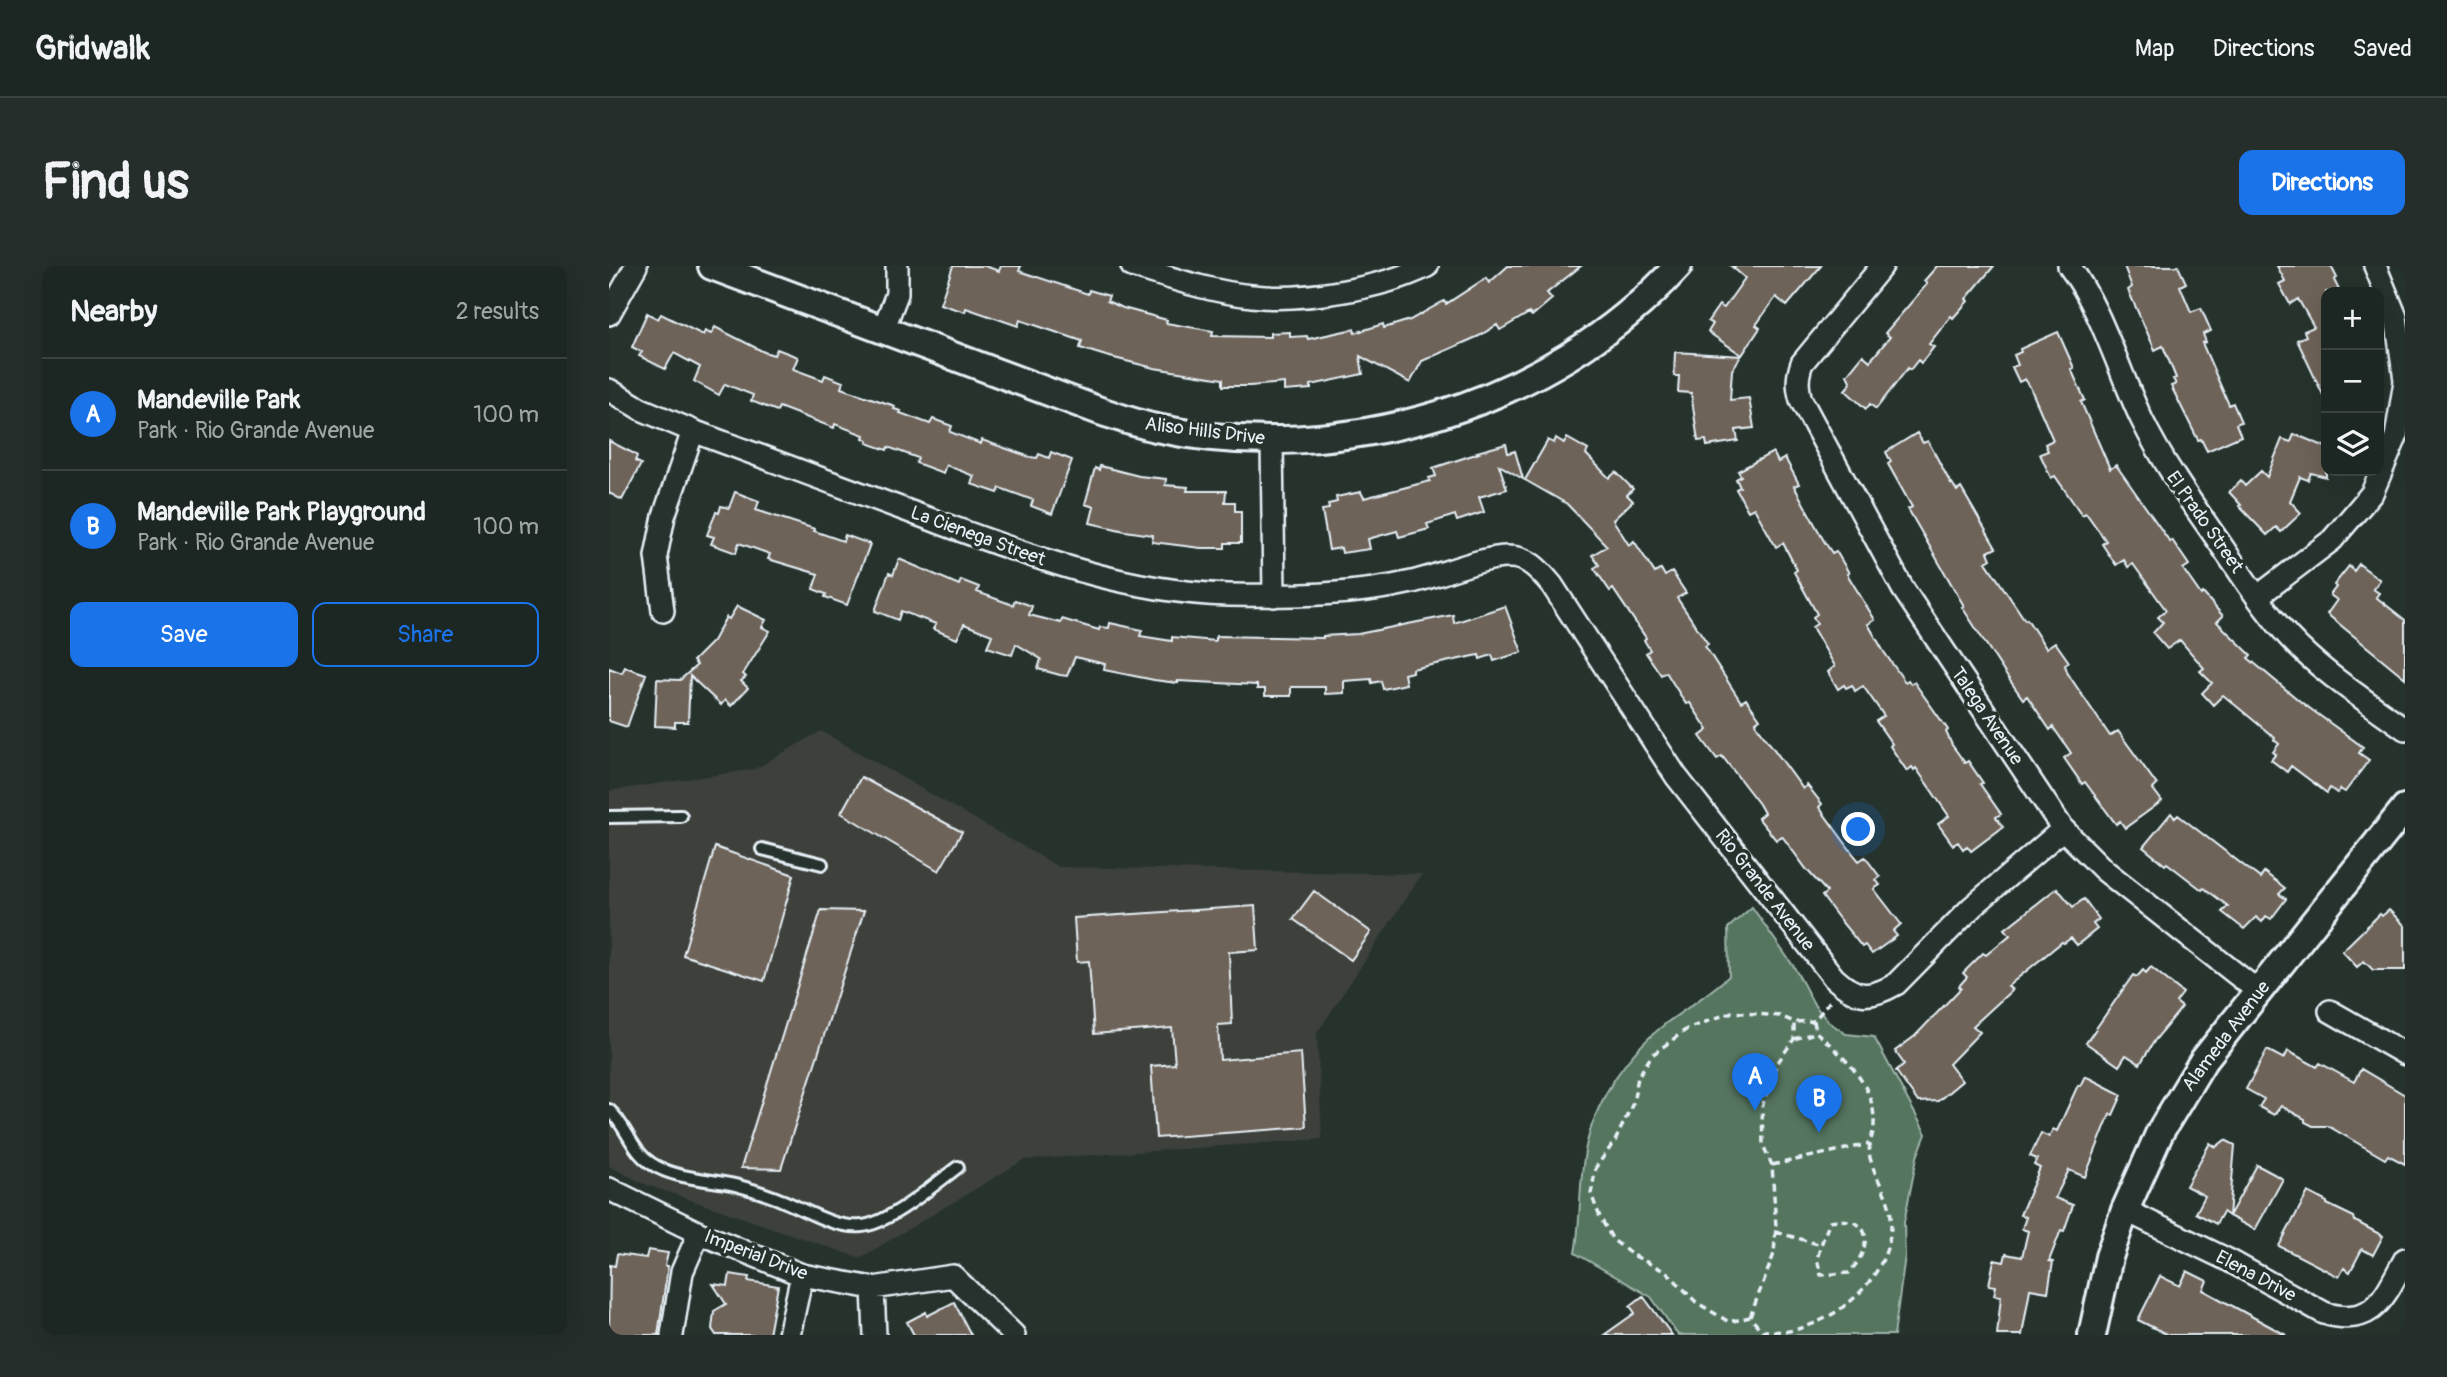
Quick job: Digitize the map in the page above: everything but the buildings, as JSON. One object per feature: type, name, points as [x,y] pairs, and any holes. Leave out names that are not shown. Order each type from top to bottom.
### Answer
[{"type":"street","points":[[609,314],[636,266]]},
{"type":"street","name":"Aliso Hills Drive","points":[[712,266],[1100,411],[1156,428],[1215,437],[1272,440],[1352,436],[1441,416],[1519,385],[1589,344],[1653,294],[1678,266]]},
{"type":"street","points":[[883,330],[897,294],[897,266]]},
{"type":"street","points":[[1132,266],[1189,284],[1254,297],[1317,295],[1368,276],[1427,266]]},
{"type":"street","name":"Talega Avenue","points":[[1882,266],[1802,363],[1798,376],[1801,400],[1903,589],[2063,829],[2103,870],[2259,992]]},
{"type":"street","name":"El Prado Street","points":[[2069,266],[2103,330],[2141,419],[2165,464],[2257,597],[2289,637],[2323,669],[2405,729]]},
{"type":"street","points":[[2257,597],[2332,540],[2372,493],[2396,437],[2405,380],[2396,317],[2375,266]]},
{"type":"street","name":"La Cienega Street","points":[[609,390],[641,409],[693,430],[1049,562],[1113,580],[1201,594],[1333,595],[1411,582],[1501,558],[1524,559]]},
{"type":"street","points":[[663,611],[656,556],[664,516],[693,430]]},
{"type":"street","points":[[1272,440],[1274,596]]},
{"type":"street","name":"Rio Grande Avenue","points":[[1524,559],[1539,570],[1552,585],[1676,776],[1842,985]]},
{"type":"street","name":"Alameda Avenue","points":[[2092,1335],[2109,1257],[2125,1210],[2160,1132],[2203,1061],[2405,808]]},
{"type":"street","points":[[1842,985],[1848,991],[1865,996],[1882,992],[1896,984],[1972,907],[2063,829]]},
{"type":"street","points":[[2330,1011],[2405,1054]]},
{"type":"street","name":"Imperial Drive","points":[[609,1189],[699,1233],[802,1275],[873,1288],[953,1276],[1014,1335]]},
{"type":"street","name":"Elena Drive","points":[[2125,1210],[2230,1261],[2324,1313],[2340,1318],[2356,1318],[2370,1311],[2384,1297],[2405,1259]]},
{"type":"street","points":[[672,1335],[683,1272],[699,1233]]},
{"type":"street","points":[[789,1335],[802,1275]]},
{"type":"street","points":[[873,1288],[875,1335]]},
{"type":"lane","points":[[609,817],[681,816]]},
{"type":"lane","points":[[762,849],[822,864]]},
{"type":"lane","points":[[609,1110],[616,1116],[636,1151],[653,1165],[777,1198],[849,1226],[863,1226],[888,1217],[958,1167]]},
{"type":"path","points":[[1750,1317],[1762,1331],[1788,1331],[1817,1322],[1843,1308],[1864,1290],[1891,1241],[1891,1213],[1870,1160],[1869,1144],[1874,1125],[1870,1096],[1850,1063],[1816,1032],[1814,1021],[1842,985]]},
{"type":"path","points":[[1750,1317],[1729,1322],[1696,1303],[1668,1273],[1612,1240],[1591,1194],[1596,1167],[1615,1141],[1633,1103],[1638,1077],[1652,1055],[1687,1028],[1732,1012],[1780,1016],[1794,1022],[1814,1021]]},
{"type":"path","points":[[1750,1317],[1774,1254],[1776,1232],[1772,1165],[1763,1145],[1762,1107],[1776,1065],[1794,1039],[1794,1022]]},
{"type":"path","points":[[1794,1039],[1816,1032]]},
{"type":"path","points":[[1772,1165],[1869,1144]]},
{"type":"path","points":[[1830,1221],[1854,1221],[1862,1228],[1866,1240],[1861,1258],[1849,1273],[1832,1275],[1821,1275],[1817,1259],[1821,1245],[1830,1221]]},
{"type":"path","points":[[1776,1232],[1821,1245]]},
{"type":"shaded area","points":[[821,731],[1059,867],[1422,874],[1317,1033],[1322,1139],[1024,1160],[860,1258],[644,1184],[609,1166],[609,791],[755,769]]},
{"type":"green space","points":[[1752,907],[1794,967],[1815,1006],[1829,1022],[1846,1034],[1874,1037],[1926,1134],[1917,1157],[1904,1222],[1905,1256],[1894,1335],[1678,1335],[1651,1297],[1575,1253],[1584,1156],[1592,1125],[1607,1092],[1627,1062],[1651,1036],[1729,976],[1728,928]]},
{"type":"place","name":"Mandeville Park","points":[[1755,1111]]},
{"type":"place","name":"Mandeville Park Playground","points":[[1819,1133]]}]
